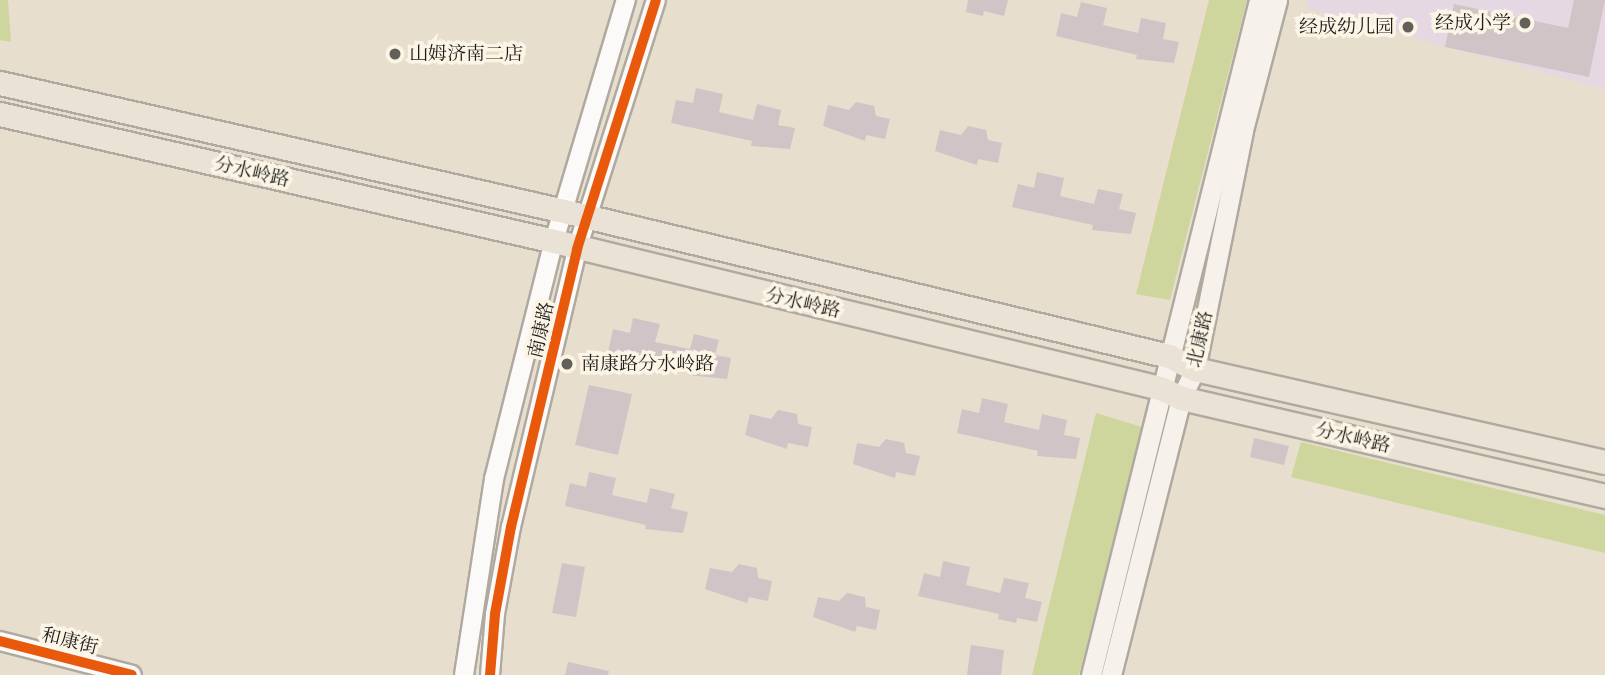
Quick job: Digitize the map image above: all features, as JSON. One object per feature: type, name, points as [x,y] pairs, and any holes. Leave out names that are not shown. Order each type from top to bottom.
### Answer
[{"type":"main road","name":"北康路","points":[[1091,675],[1160,388],[1259,0]]},
{"type":"main road","name":"北康路","points":[[1111,675],[1181,398],[1195,369],[1243,130],[1277,0]]},
{"type":"main road","name":"分水岭路","points":[[0,83],[564,211],[587,220],[1169,356],[1195,369],[1605,462]]},
{"type":"main road","name":"分水岭路","points":[[0,114],[554,241],[577,249],[1160,388],[1181,398],[1605,496]]},
{"type":"street","name":"南康路","points":[[464,675],[495,479],[554,241],[626,0]]},
{"type":"street","name":"南康路","points":[[490,675],[495,614],[510,527],[577,249],[656,0]]},
{"type":"street","name":"和康街","points":[[0,641],[132,675]]},
{"type":"shaded area","name":"经成小学","points":[[1309,0],[1605,0],[1605,89],[1307,9]]},
{"type":"green space","points":[[0,0],[8,0],[11,42],[0,40]]},
{"type":"green space","points":[[1209,0],[1247,0],[1170,300],[1136,294]]},
{"type":"green space","points":[[1096,413],[1142,427],[1079,675],[1032,675]]},
{"type":"green space","points":[[1301,442],[1605,515],[1605,553],[1291,477]]},
{"type":"building","points":[[968,0],[1008,0],[1004,16],[984,11],[983,16],[966,12]]},
{"type":"building","name":"经成小学","points":[[1574,0],[1605,0],[1589,77],[1445,47],[1454,4],[1568,28]]},
{"type":"building","points":[[1081,2],[1107,8],[1103,25],[1138,33],[1141,18],[1166,23],[1163,39],[1179,42],[1174,63],[1136,59],[1137,55],[1056,36],[1061,13],[1077,17]]},
{"type":"building","points":[[696,88],[723,94],[719,112],[753,120],[757,104],[781,110],[778,125],[795,128],[790,149],[751,146],[752,141],[671,123],[676,100],[693,103]]},
{"type":"building","points":[[856,102],[874,106],[876,116],[890,119],[885,139],[866,135],[865,141],[823,126],[828,105],[849,110]]},
{"type":"building","points":[[968,126],[986,130],[988,140],[1002,143],[998,163],[978,159],[977,165],[935,151],[940,130],[961,135]]},
{"type":"building","points":[[1037,172],[1064,178],[1060,196],[1094,204],[1098,189],[1123,194],[1119,209],[1136,213],[1131,234],[1092,230],[1093,225],[1012,207],[1018,184],[1034,188]]},
{"type":"building","points":[[633,318],[660,324],[655,342],[690,349],[694,334],[719,340],[715,355],[731,358],[727,379],[688,375],[689,371],[608,352],[613,329],[630,333]]},
{"type":"building","points":[[589,385],[632,394],[618,455],[575,445]]},
{"type":"building","points":[[982,398],[1008,404],[1004,422],[1039,430],[1042,414],[1067,420],[1064,435],[1080,438],[1076,459],[1037,456],[1038,451],[957,433],[962,409],[979,413]]},
{"type":"building","points":[[778,410],[797,414],[798,424],[812,427],[808,447],[788,443],[787,449],[745,435],[750,414],[771,419]]},
{"type":"building","points":[[1254,438],[1289,446],[1284,465],[1250,457]]},
{"type":"building","points":[[886,439],[904,443],[906,453],[920,456],[915,476],[896,472],[895,478],[853,464],[857,443],[879,447]]},
{"type":"building","points":[[589,472],[616,478],[612,495],[647,503],[650,488],[675,494],[671,508],[688,512],[683,533],[645,529],[646,525],[565,506],[570,483],[586,487]]},
{"type":"building","points":[[943,561],[970,567],[966,585],[1000,593],[1004,578],[1029,583],[1025,598],[1042,602],[1037,622],[1017,618],[1016,623],[998,619],[999,614],[918,596],[924,573],[940,577]]},
{"type":"building","points":[[562,563],[585,567],[576,617],[552,613]]},
{"type":"building","points":[[739,564],[757,568],[758,578],[772,581],[768,601],[749,597],[747,603],[705,589],[710,568],[732,572]]},
{"type":"building","points":[[847,593],[865,597],[866,607],[880,610],[876,630],[857,626],[855,632],[813,617],[818,597],[839,601]]},
{"type":"building","points":[[971,645],[1004,650],[1001,675],[967,675]]},
{"type":"building","points":[[568,662],[609,671],[608,675],[565,675]]},
{"type":"cycle path","points":[[490,675],[495,614],[511,527],[577,249],[656,0]]},
{"type":"cycle path","points":[[0,641],[132,675]]},
{"type":"place","name":"经成小学","points":[[1525,23]]},
{"type":"place","name":"经成幼儿园","points":[[1408,27]]},
{"type":"place","name":"山姆济南二店","points":[[395,54]]},
{"type":"place","name":"南康路分水岭路","points":[[567,364]]}]
